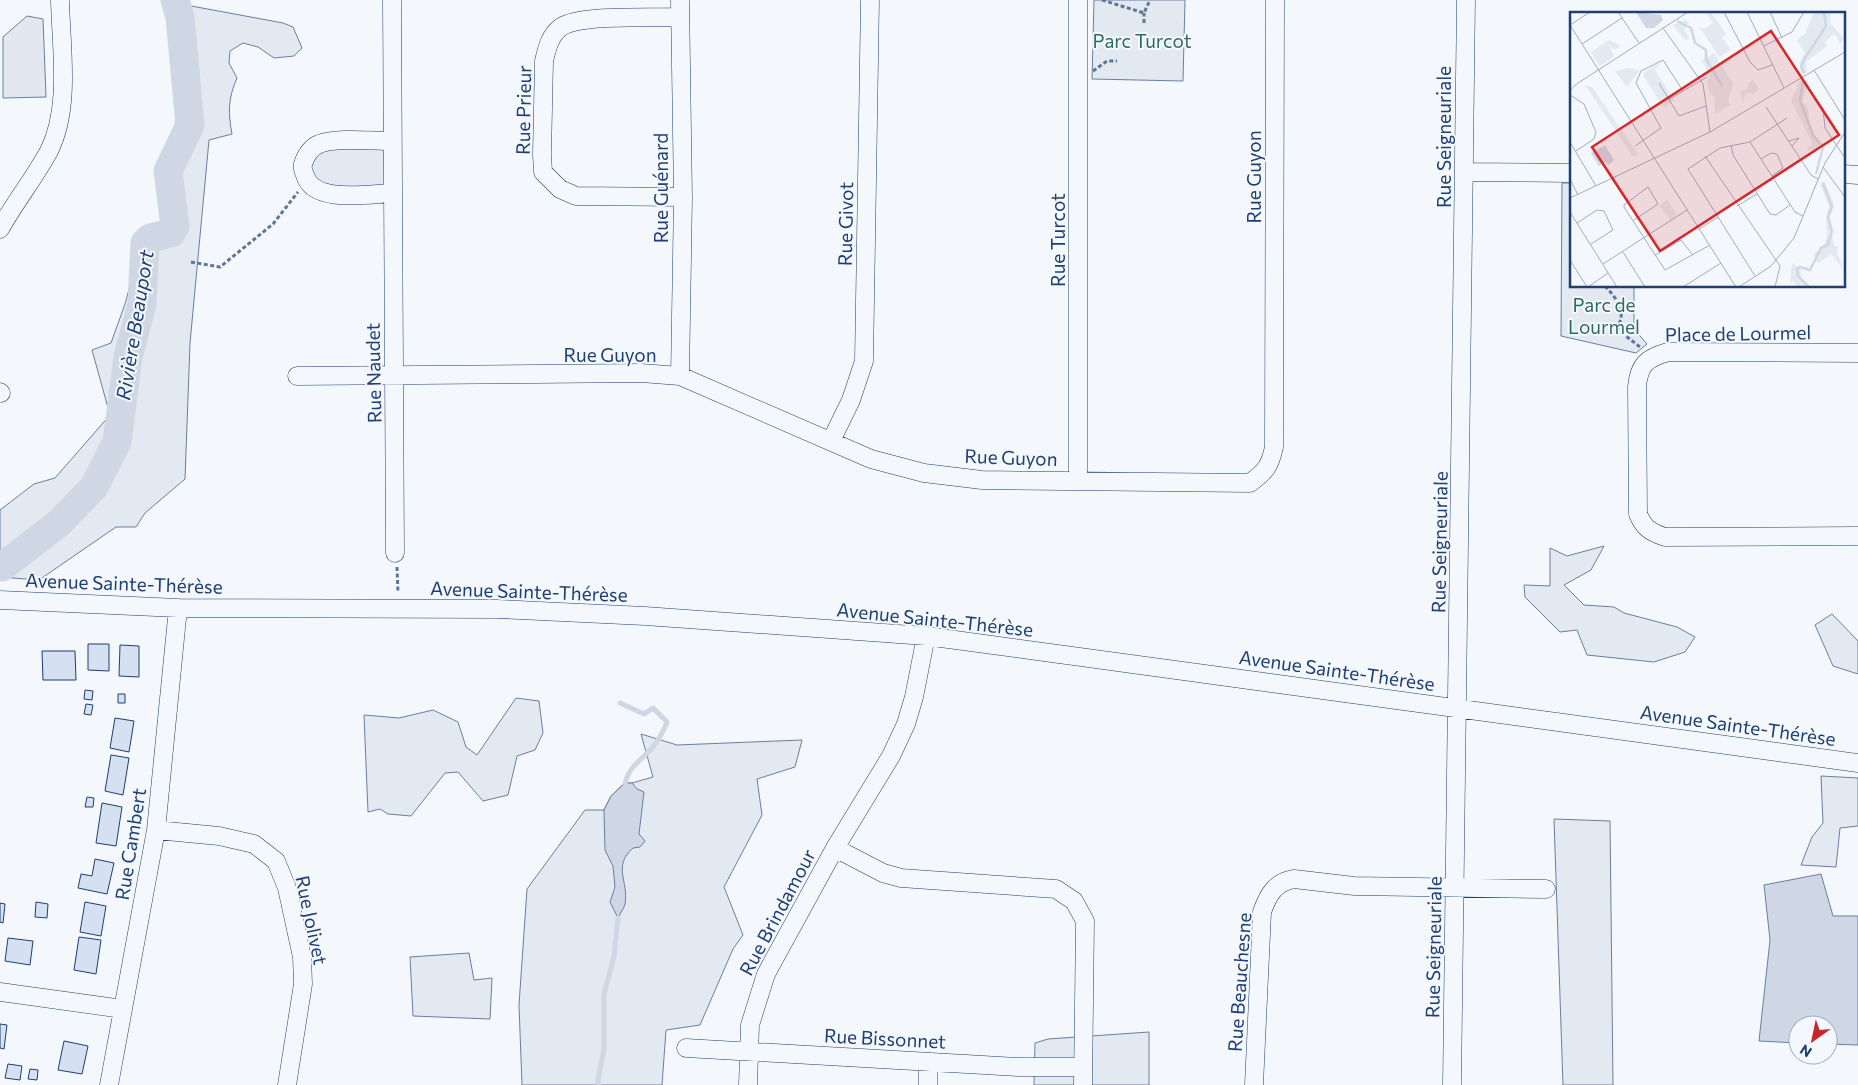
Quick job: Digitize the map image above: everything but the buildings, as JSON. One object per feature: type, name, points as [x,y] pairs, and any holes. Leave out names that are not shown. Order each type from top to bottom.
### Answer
[{"type":"street","points":[[0,229],[15,201],[49,151],[60,121],[62,83],[60,0]]},
{"type":"street","name":"Rue Naudet","points":[[392,0],[395,553]]},
{"type":"street","name":"Rue Givot","points":[[831,441],[851,400],[864,361],[870,0]]},
{"type":"street","name":"Rue Turcot","points":[[1078,0],[1078,480]]},
{"type":"street","name":"Rue Guyon","points":[[297,376],[395,377],[641,373],[680,376],[871,459],[924,473],[982,480],[1250,483],[1262,474],[1270,464],[1274,437],[1275,0]]},
{"type":"street","name":"Rue Seigneuriale","points":[[1452,1085],[1459,708],[1466,0]]},
{"type":"street","name":"Rue Guénard","points":[[680,8],[683,197],[680,376]]},
{"type":"street","name":"Rue Prieur","points":[[680,8],[578,20],[562,27],[553,36],[547,47],[544,61],[542,155],[544,172],[551,181],[560,189],[576,196],[683,197]]},
{"type":"street","points":[[392,141],[336,141],[320,144],[308,152],[302,167],[306,182],[318,192],[336,195],[392,193]]},
{"type":"street","points":[[1464,172],[1570,173]]},
{"type":"street","name":"Place de Lourmel","points":[[1858,353],[1668,352],[1652,357],[1638,374],[1637,387],[1638,514],[1643,526],[1665,537],[1858,536]]},
{"type":"street","name":"Avenue Sainte-Thérèse","points":[[0,600],[178,608],[497,608],[645,616],[926,636],[1858,763]]},
{"type":"street","name":"Rue Cambert","points":[[109,1085],[156,830],[178,608]]},
{"type":"street","name":"Rue Brindamour","points":[[748,1085],[750,1025],[766,974],[835,848],[891,756],[906,724],[914,697],[926,636]]},
{"type":"street","name":"Rue Jolivet","points":[[156,830],[219,836],[254,844],[276,861],[287,888],[302,957],[303,984],[287,1085]]},
{"type":"street","name":"Rue Brindamour","points":[[835,848],[884,873],[901,878],[1056,889],[1074,901],[1086,921],[1083,1085]]},
{"type":"street","name":"Rue Beauchesne","points":[[1254,1085],[1262,912],[1268,897],[1277,885],[1284,880],[1294,879],[1354,886],[1546,889]]},
{"type":"street","points":[[0,992],[123,1009]]},
{"type":"street","name":"Rue Bissonnet","points":[[686,1048],[928,1062],[1083,1067]]},
{"type":"street","points":[[928,1062],[928,1085]]},
{"type":"path","points":[[1102,0],[1144,13]]},
{"type":"path","points":[[1144,23],[1144,13],[1150,0]]},
{"type":"path","points":[[1078,81],[1108,61],[1117,61]]},
{"type":"path","points":[[191,262],[220,268],[273,224],[306,182]]},
{"type":"path","points":[[1607,288],[1612,292],[1621,308],[1622,317],[1618,324],[1622,333],[1652,357]]},
{"type":"path","points":[[395,553],[399,579],[397,608]]},
{"type":"green space","name":"Parc Turcot","points":[[1094,0],[1185,0],[1183,81],[1092,79]]},
{"type":"green space","points":[[186,5],[283,23],[293,27],[302,48],[294,56],[274,58],[258,47],[243,43],[230,51],[229,63],[237,78],[230,106],[232,134],[209,140],[190,343],[185,479],[145,513],[136,527],[116,527],[39,580],[0,577],[0,510],[34,484],[55,478],[110,415],[92,350],[111,343],[125,304],[141,245],[169,213],[160,169],[179,113],[180,17]]},
{"type":"green space","points":[[392,141],[392,193],[318,192],[307,152]]},
{"type":"green space","name":"Parc de Lourmel","points":[[1562,183],[1570,183],[1570,288],[1634,288],[1634,329],[1647,344],[1636,353],[1561,336]]},
{"type":"green space","points":[[1604,546],[1591,570],[1564,585],[1584,605],[1614,607],[1624,613],[1677,627],[1695,637],[1685,652],[1654,662],[1587,655],[1577,630],[1560,632],[1525,597],[1524,585],[1550,586],[1550,548],[1567,556]]},
{"type":"green space","points":[[1832,614],[1858,641],[1858,674],[1833,666],[1815,625]]},
{"type":"green space","points":[[516,698],[539,701],[543,733],[535,750],[517,756],[508,795],[483,801],[458,772],[445,773],[411,816],[388,814],[380,809],[368,812],[364,715],[399,718],[433,710],[458,722],[466,747],[477,755]]},
{"type":"green space","points":[[641,734],[677,745],[802,740],[795,767],[757,779],[762,815],[724,887],[743,935],[733,949],[700,1025],[666,1030],[662,1085],[522,1085],[519,1005],[527,889],[585,810],[604,810],[611,796],[625,783],[653,777]]},
{"type":"green space","points":[[1821,776],[1858,778],[1858,826],[1840,828],[1836,867],[1801,865],[1812,837],[1823,823]]},
{"type":"green space","points":[[1554,819],[1610,821],[1613,1085],[1563,1085]]},
{"type":"green space","points":[[469,953],[474,980],[492,978],[490,1019],[413,1016],[410,957]]},
{"type":"green space","points":[[1149,1032],[1149,1085],[1034,1085],[1035,1043],[1048,1039]]},
{"type":"shaded area","points":[[27,16],[43,19],[46,97],[3,98],[3,37]]},
{"type":"shaded area","points":[[625,783],[632,783],[637,789],[644,792],[639,834],[645,841],[640,847],[633,848],[623,862],[622,868],[626,896],[625,904],[618,918],[610,902],[615,887],[613,866],[605,850],[604,810],[611,796]]},
{"type":"shaded area","points":[[1821,874],[1833,916],[1858,916],[1858,1045],[1838,1044],[1838,1015],[1788,1015],[1788,1042],[1759,1041],[1770,940],[1764,885]]},
{"type":"waterway","name":"Rivière Beauport","points":[[2,567],[59,523],[94,487],[117,442],[128,357],[142,304],[145,243],[150,238],[171,233],[175,226],[168,171],[190,125],[180,17],[175,0]]},
{"type":"waterway","points":[[620,703],[644,714],[653,708],[667,722],[654,746],[633,768],[625,783]]},
{"type":"waterway","points":[[599,1085],[598,1080],[604,1049],[604,994],[614,956],[618,918]]}]
